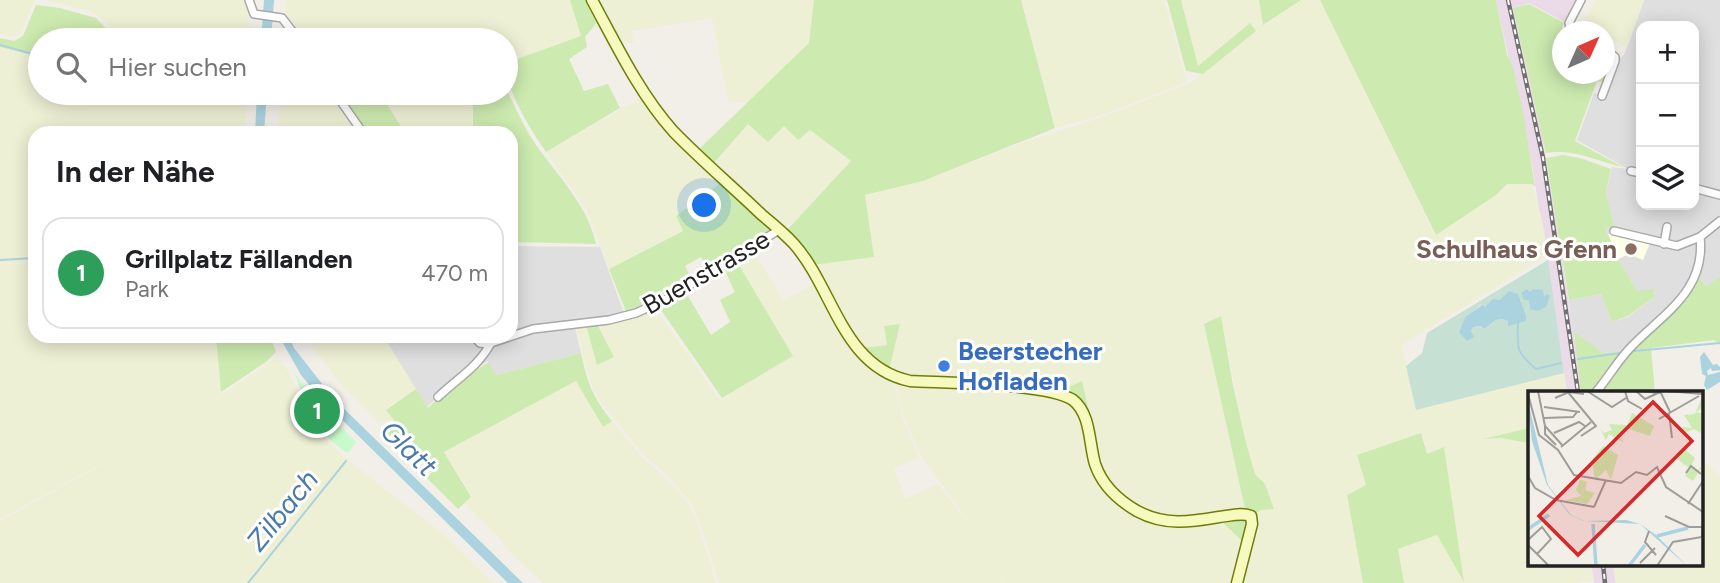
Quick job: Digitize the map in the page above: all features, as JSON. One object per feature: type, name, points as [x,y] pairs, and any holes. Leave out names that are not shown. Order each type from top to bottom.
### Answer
[{"type":"street","points":[[249,0],[254,14],[276,17],[287,22],[291,28]]},
{"type":"street","points":[[592,0],[649,99],[663,118],[687,145],[799,250],[865,359],[884,373],[912,381],[1039,390],[1065,396],[1077,404],[1084,417],[1100,475],[1106,485],[1126,504],[1147,516],[1169,522],[1189,523],[1241,514],[1251,516],[1252,524],[1237,583]]},
{"type":"street","points":[[1570,21],[1581,0]]},
{"type":"street","points":[[1602,96],[1606,84]]},
{"type":"street","points":[[343,105],[358,126]]},
{"type":"street","points":[[1630,171],[1636,172]]},
{"type":"street","points":[[1699,189],[1720,195]]},
{"type":"street","points":[[1614,231],[1681,246],[1700,237],[1720,220]]},
{"type":"street","points":[[1664,244],[1667,227]]},
{"type":"street","name":"Buenstrasse","points":[[518,334],[533,329],[609,320],[645,309],[665,300],[779,230]]},
{"type":"street","points":[[1597,391],[1632,346],[1686,293],[1701,259],[1700,237]]},
{"type":"street","points":[[481,343],[491,344]]},
{"type":"street","points":[[438,397],[453,382],[475,367],[491,344]]},
{"type":"shaded area","points":[[0,0],[35,0],[20,34],[11,37],[0,34]]},
{"type":"shaded area","points":[[43,0],[246,0],[250,28],[112,28],[89,11]]},
{"type":"shaded area","points":[[286,0],[570,0],[582,36],[518,60],[518,28],[294,28],[285,16]]},
{"type":"shaded area","points":[[596,0],[814,0],[810,43],[750,103],[728,101],[712,18],[632,31],[634,42],[620,44]]},
{"type":"shaded area","points":[[1021,0],[1164,0],[1187,82],[1102,115],[1056,128]]},
{"type":"shaded area","points":[[1181,0],[1259,0],[1264,25],[1301,0],[1320,0],[1435,235],[1496,195],[1507,184],[1532,184],[1548,255],[1402,345],[1417,410],[1564,373],[1567,391],[1528,391],[1528,428],[1488,438],[1528,443],[1528,566],[1591,566],[1594,580],[1576,583],[1404,583],[1398,549],[1437,535],[1463,580],[1444,447],[1427,454],[1421,433],[1366,485],[1347,495],[1363,583],[1003,583],[999,569],[1002,583],[719,583],[692,504],[668,476],[643,454],[599,400],[591,384],[576,326],[586,325],[598,365],[614,357],[597,324],[655,308],[718,398],[722,399],[793,356],[739,265],[756,256],[784,301],[815,283],[860,356],[873,369],[888,377],[895,389],[902,416],[919,458],[894,468],[905,499],[938,484],[976,533],[920,454],[903,415],[894,378],[909,381],[910,376],[889,370],[899,324],[884,326],[887,345],[863,348],[813,265],[874,257],[865,196],[923,181],[1190,83],[1255,31],[1250,23],[1198,66]],"holes":[[[1221,316],[1245,439],[1255,474],[1265,484],[1273,509],[1261,510],[1251,516],[1246,514],[1204,324]]]},
{"type":"shaded area","points":[[1496,0],[1579,0],[1567,21],[1529,3],[1513,8],[1543,139],[1583,391],[1567,391],[1532,164]]},
{"type":"shaded area","points":[[1595,0],[1644,0],[1627,48],[1615,42],[1615,21],[1585,21]]},
{"type":"shaded area","points":[[1644,0],[1720,0],[1720,276],[1707,286],[1696,275],[1692,283],[1627,351],[1603,353],[1573,333],[1569,300],[1601,294],[1612,322],[1628,317],[1654,297],[1655,290],[1637,291],[1618,259],[1605,228],[1614,227],[1606,193],[1612,167],[1628,169],[1577,140],[1594,93],[1602,95],[1606,84],[1615,84],[1615,61],[1624,55],[1636,22],[1636,210],[1699,210],[1699,21],[1636,21]]},
{"type":"shaded area","points":[[0,47],[28,54],[28,105],[247,105],[246,126],[28,126],[28,262],[4,264],[28,263],[28,343],[217,343],[222,394],[199,410],[278,357],[290,374],[310,422],[318,431],[339,453],[444,535],[493,583],[0,583],[0,521],[175,424],[0,519]]},
{"type":"shaded area","points":[[644,96],[723,181],[676,216],[683,230],[609,269],[586,208],[546,152]]},
{"type":"shaded area","points":[[280,105],[339,105],[353,126],[279,126]]},
{"type":"shaded area","points":[[388,105],[473,105],[472,126],[401,126]]},
{"type":"shaded area","points":[[748,124],[768,142],[784,126],[798,140],[810,130],[851,161],[792,224],[782,228],[713,164]]},
{"type":"shaded area","name":"Schulhaus Gfenn","points":[[1615,232],[1650,243],[1643,260],[1629,254],[1618,259],[1608,234]]},
{"type":"shaded area","points":[[518,246],[600,247],[625,316],[574,323],[581,353],[496,375],[488,361],[453,382],[427,407],[387,343],[518,343]]},
{"type":"shaded area","points":[[1548,260],[1564,373],[1416,410],[1406,366],[1422,353],[1427,333]],"holes":[[[1520,299],[1523,312],[1509,321],[1495,320],[1484,329],[1481,326],[1473,327],[1471,331],[1459,332],[1465,317],[1481,305],[1485,307],[1500,300]]]},
{"type":"shaded area","points":[[310,343],[387,343],[416,389],[386,409],[394,421],[379,422],[341,385]]},
{"type":"shaded area","points":[[577,381],[602,427],[612,421],[642,457],[676,488],[689,505],[716,583],[542,583],[465,503],[472,497],[444,452]]},
{"type":"shaded area","points":[[1710,463],[1720,477],[1720,583],[1616,583],[1613,566],[1702,566],[1702,466]]},
{"type":"shaded area","points":[[1591,566],[1613,566],[1616,583],[1594,583]]},
{"type":"green space","points":[[570,0],[589,0],[599,20],[585,37],[587,47],[569,59],[584,91],[608,84],[620,108],[546,152],[518,105],[518,59],[581,36]]},
{"type":"green space","points":[[814,0],[1021,0],[1055,128],[923,181],[865,195],[874,257],[813,265],[804,248],[787,230],[851,161],[810,130],[798,140],[784,126],[768,142],[748,124],[713,164],[698,150],[809,43]]},
{"type":"green space","points":[[1167,0],[1181,0],[1198,66],[1250,23],[1256,31],[1203,74],[1186,71]]},
{"type":"green space","points":[[1259,0],[1301,0],[1263,25]]},
{"type":"green space","points":[[1320,0],[1496,0],[1523,111],[1535,187],[1532,184],[1507,184],[1496,195],[1436,235]]},
{"type":"green space","points":[[1529,4],[1560,21],[1552,21],[1552,84],[1596,84],[1575,141],[1623,167],[1567,152],[1546,153],[1513,8]]},
{"type":"green space","points":[[36,5],[60,8],[96,18],[106,28],[28,28],[28,54],[0,47],[0,38],[14,41],[23,36]]},
{"type":"green space","points":[[347,105],[388,105],[401,126],[361,126]]},
{"type":"green space","points":[[473,105],[514,105],[530,136],[579,203],[596,244],[518,242],[518,126],[473,126]]},
{"type":"green space","points":[[1563,155],[1611,169],[1606,192],[1614,227],[1605,228],[1618,259],[1637,291],[1655,289],[1654,297],[1628,316],[1612,322],[1601,294],[1569,300],[1546,158]]},
{"type":"green space","points":[[722,182],[771,227],[769,234],[709,270],[701,257],[685,266],[692,280],[664,298],[627,314],[609,269],[683,231],[676,216]]},
{"type":"green space","points":[[754,249],[757,254],[739,265],[793,356],[722,398],[659,307],[685,291],[711,335],[730,322],[720,300],[735,292],[723,267]]},
{"type":"green space","points":[[1697,276],[1707,286],[1720,276],[1720,345],[1714,340],[1651,348],[1655,391],[1600,391],[1633,348]]},
{"type":"green space","points":[[1221,316],[1245,439],[1255,474],[1265,484],[1274,509],[1261,510],[1251,516],[1245,544],[1218,518],[1246,513],[1204,324]]},
{"type":"green space","points":[[597,324],[614,357],[597,365],[586,325]]},
{"type":"green space","points":[[900,324],[889,370],[863,348],[887,345],[884,326]]},
{"type":"green space","points":[[1574,332],[1603,353],[1624,351],[1595,391],[1581,391]]},
{"type":"green space","points":[[217,343],[273,343],[276,352],[266,362],[221,392]]},
{"type":"green space","points":[[581,353],[592,389],[612,421],[603,427],[576,381],[444,452],[471,497],[458,509],[427,478],[438,465],[405,435],[392,444],[386,438],[384,427],[396,423],[386,410],[416,389],[428,408],[454,383],[489,362],[496,375]]},
{"type":"green space","points":[[294,372],[315,401],[356,442],[348,453],[328,438],[320,428]]},
{"type":"green space","points":[[1082,381],[1106,485],[1081,410],[1056,393]]},
{"type":"green space","points":[[1528,428],[1528,443],[1501,438],[1483,439]]},
{"type":"green space","points":[[1421,433],[1427,454],[1444,447],[1464,582],[1437,535],[1398,549],[1404,583],[1363,583],[1347,495],[1366,485],[1357,455]]},
{"type":"water","points":[[264,0],[274,0],[272,28],[262,28]]},
{"type":"water","points":[[256,105],[266,105],[265,126],[255,126]]},
{"type":"water","points":[[1527,289],[1530,292],[1533,289],[1543,290],[1544,297],[1547,294],[1550,296],[1546,307],[1538,311],[1530,309],[1529,300],[1524,300],[1521,293]]},
{"type":"water","points":[[1509,291],[1518,294],[1526,321],[1508,326],[1508,321],[1501,319],[1484,329],[1481,326],[1473,327],[1471,331],[1474,337],[1467,341],[1459,332],[1465,317],[1482,305],[1485,307],[1493,299],[1500,300]]},
{"type":"water","name":"Glatt","points":[[283,343],[292,343],[334,399],[523,583],[508,583],[322,400],[301,375]]},
{"type":"water","points":[[1704,352],[1713,365],[1720,367],[1720,370],[1712,371],[1711,368],[1707,371],[1708,375],[1720,372],[1720,382],[1707,390],[1700,357]]},
{"type":"waterway","points":[[0,45],[28,53]]},
{"type":"waterway","points":[[0,260],[28,258]]},
{"type":"waterway","points":[[1518,324],[1519,349],[1529,363],[1536,369],[1561,363]]},
{"type":"waterway","points":[[1635,351],[1720,343]]},
{"type":"waterway","points":[[1578,359],[1620,353]]},
{"type":"waterway","name":"Zilbach","points":[[248,583],[346,461]]},
{"type":"railway","points":[[1508,0],[1543,158],[1578,391]]},
{"type":"railway","points":[[1603,566],[1605,583]]},
{"type":"place","name":"Schulhaus Gfenn","points":[[1631,249]]},
{"type":"place","name":"Beerstecher Hofladen","points":[[944,366]]},
{"type":"place","name":"Grillplatz Fällanden","points":[[317,411]]}]
